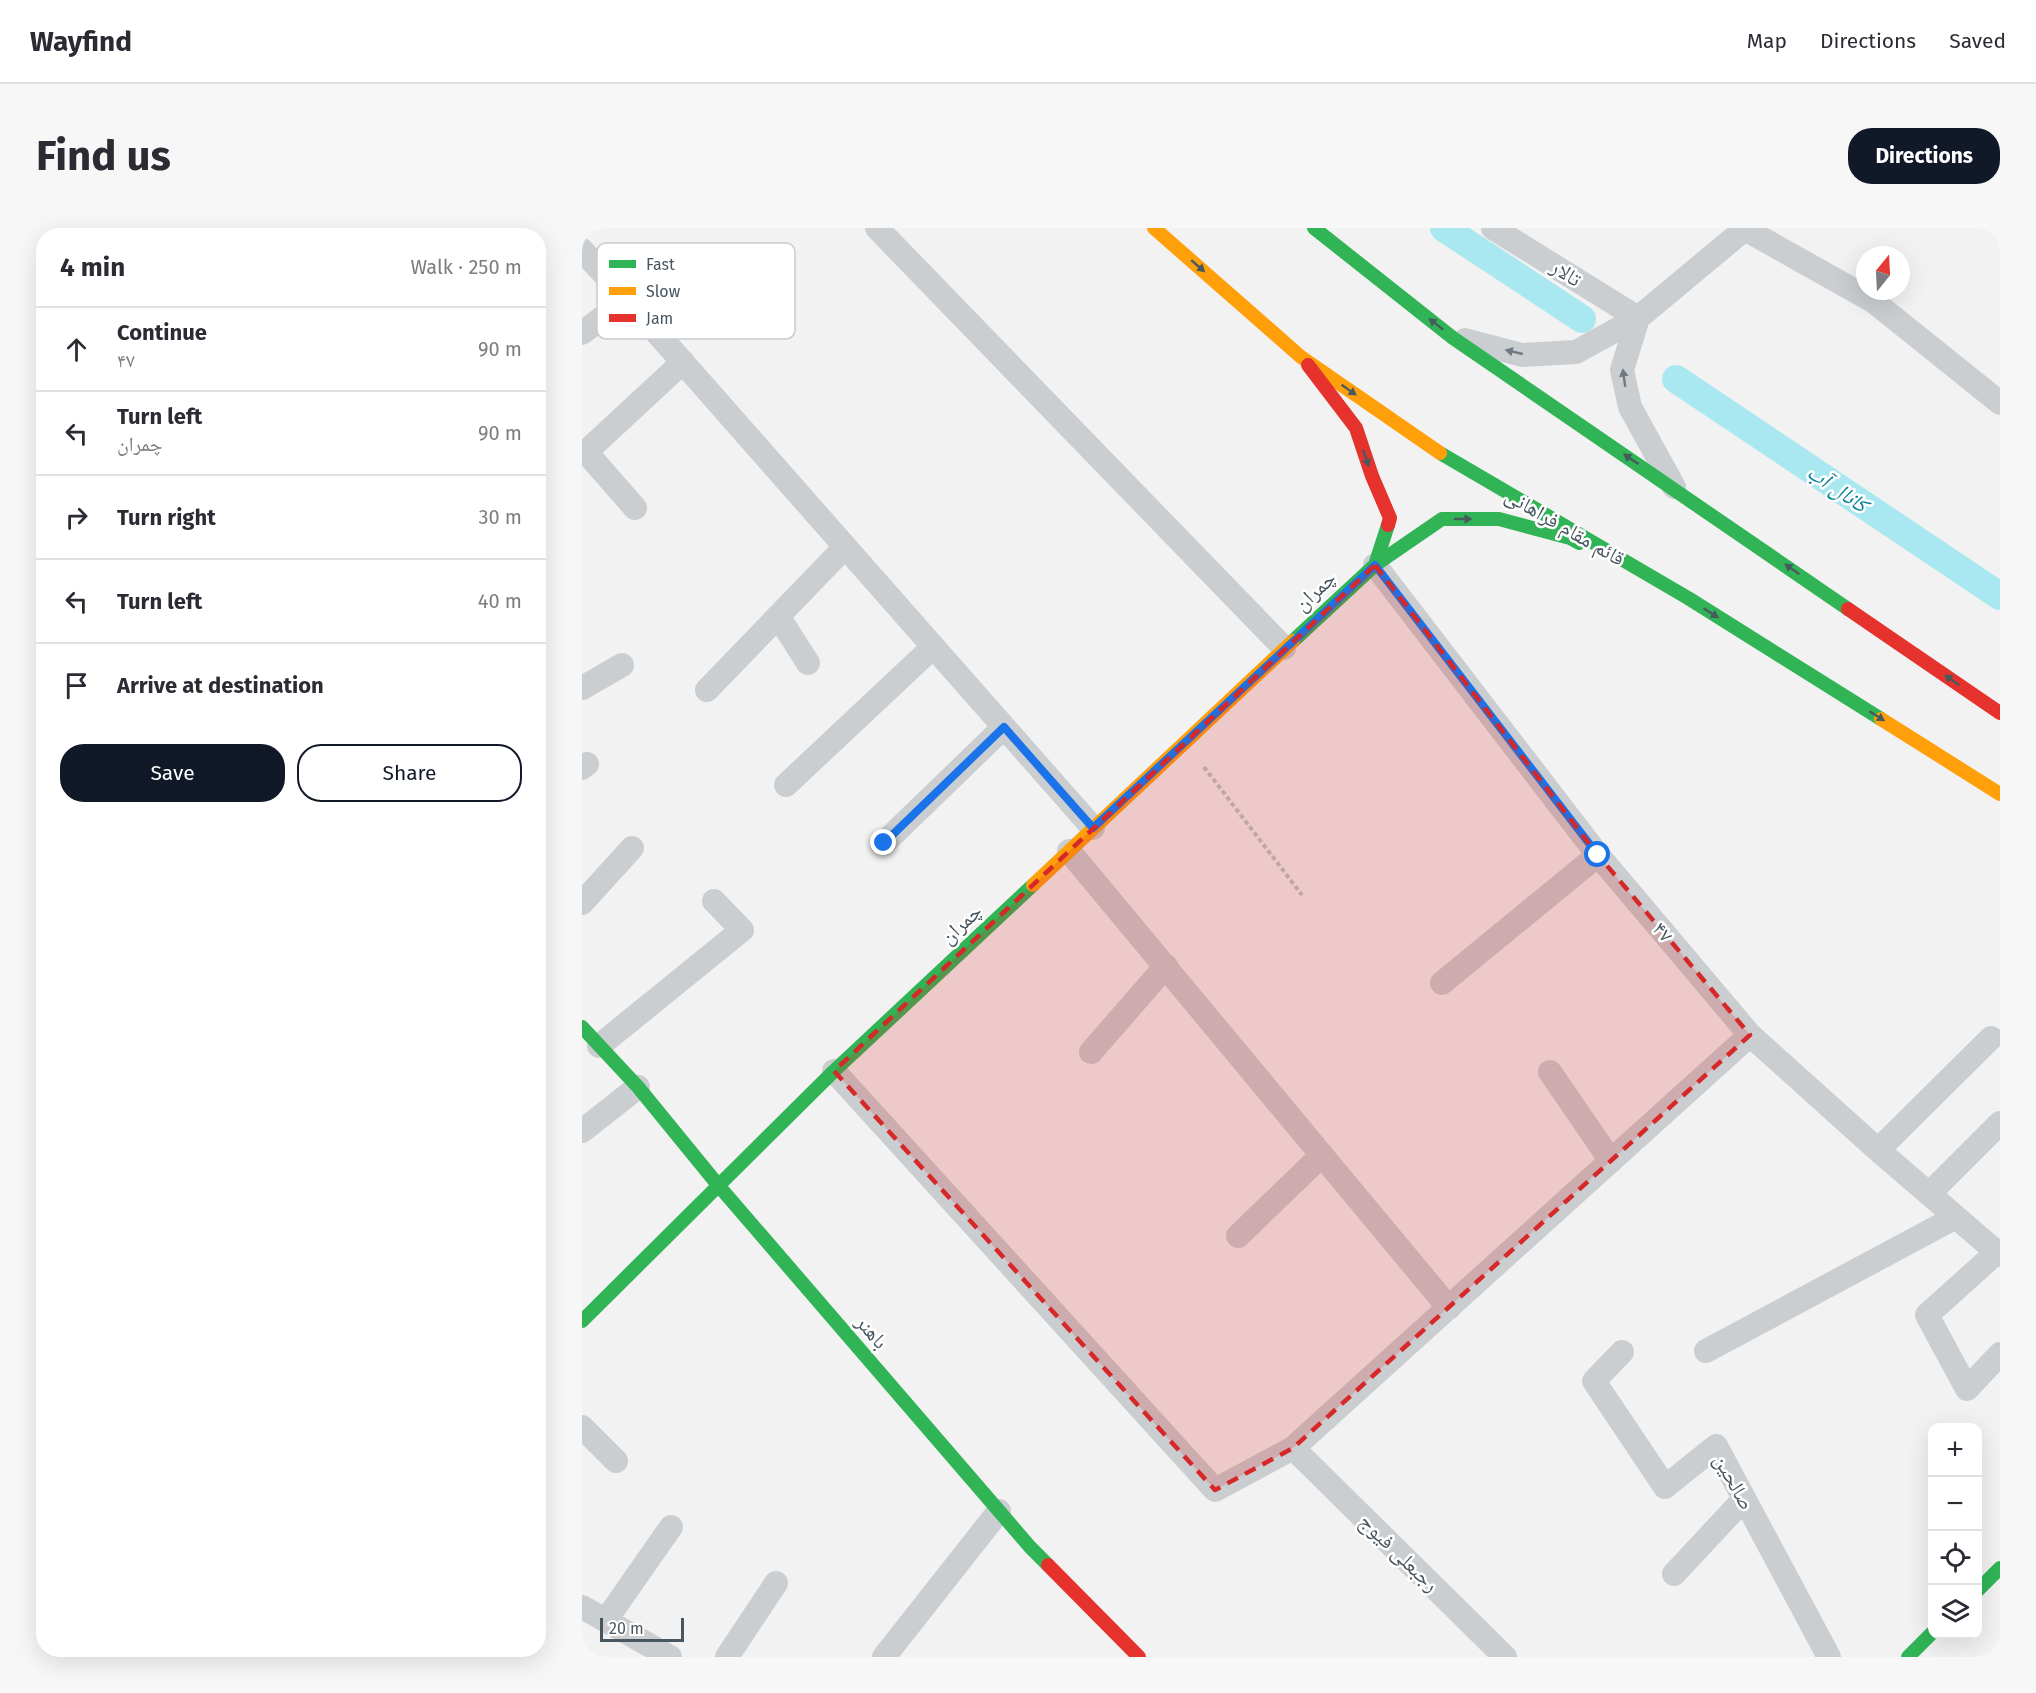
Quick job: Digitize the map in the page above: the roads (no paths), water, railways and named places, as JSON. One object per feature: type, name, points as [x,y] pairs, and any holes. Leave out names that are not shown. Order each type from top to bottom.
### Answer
[{"type":"street","points":[[877,228],[1284,648]]},
{"type":"street","name":"قائم مقام فراهانی","points":[[1154,228],[1301,357],[1451,461],[1688,598],[2000,794]]},
{"type":"street","points":[[1314,228],[1453,338],[1674,487],[2000,714]]},
{"type":"street","name":"تالار","points":[[1493,228],[1638,318]]},
{"type":"street","points":[[1453,338],[1522,355],[1576,351],[1638,318],[1744,229],[1873,301],[2000,403]]},
{"type":"street","points":[[582,250],[597,266]]},
{"type":"street","points":[[1638,318],[1622,370],[1630,407],[1674,487]]},
{"type":"street","points":[[582,333],[597,322]]},
{"type":"street","points":[[663,339],[1093,828]]},
{"type":"street","points":[[1301,357],[1356,428],[1372,476],[1390,518],[1375,565]]},
{"type":"street","points":[[635,508],[586,452],[683,362]]},
{"type":"street","name":"چمران","points":[[582,1321],[834,1071],[1284,648],[1375,565],[1442,519],[1499,519],[1570,538],[1688,598]]},
{"type":"street","points":[[707,690],[845,547]]},
{"type":"street","name":"۴۷","points":[[1375,565],[1598,855],[1750,1035],[1878,1150],[1999,1253]]},
{"type":"street","points":[[778,616],[808,663]]},
{"type":"street","points":[[786,785],[933,646]]},
{"type":"street","points":[[582,688],[622,665]]},
{"type":"street","points":[[884,843],[1004,727]]},
{"type":"street","points":[[582,903],[632,848]]},
{"type":"street","points":[[1069,851],[1449,1308]]},
{"type":"street","points":[[1442,982],[1598,855]]},
{"type":"street","points":[[599,1046],[742,930],[714,901]]},
{"type":"street","points":[[1091,1052],[1166,966]]},
{"type":"street","name":"باهنر","points":[[582,1027],[638,1087],[718,1185],[1030,1547],[1139,1657]]},
{"type":"street","points":[[834,1071],[1215,1490],[1293,1448],[1750,1035]]},
{"type":"street","points":[[1878,1150],[1991,1038]]},
{"type":"street","points":[[1550,1071],[1611,1161]]},
{"type":"street","points":[[582,1131],[638,1087]]},
{"type":"street","points":[[1929,1194],[2000,1123]]},
{"type":"street","points":[[1238,1236],[1322,1155]]},
{"type":"street","points":[[1706,1351],[1956,1217]]},
{"type":"street","points":[[1999,1253],[1927,1315],[1967,1389],[2000,1354]]},
{"type":"street","name":"صالحین","points":[[1622,1352],[1594,1381],[1665,1487],[1716,1446],[1829,1657]]},
{"type":"street","points":[[582,1427],[616,1461]]},
{"type":"street","name":"رجبعلی فیوج","points":[[1293,1448],[1505,1657]]},
{"type":"street","points":[[1674,1574],[1744,1499]]},
{"type":"street","points":[[884,1657],[999,1511]]},
{"type":"street","points":[[606,1620],[670,1527]]},
{"type":"street","points":[[1982,1585],[2000,1568]]},
{"type":"street","points":[[727,1657],[776,1583]]},
{"type":"street","points":[[582,1607],[670,1657]]},
{"type":"street","points":[[1908,1657],[1928,1637]]},
{"type":"waterway","name":"کانال آب","points":[[1444,228],[1582,319]]},
{"type":"waterway","name":"کانال آب","points":[[1676,379],[2000,596]]}]
